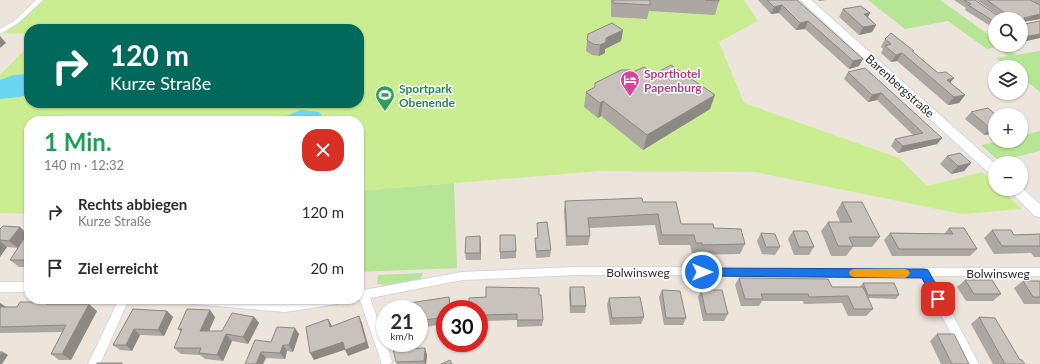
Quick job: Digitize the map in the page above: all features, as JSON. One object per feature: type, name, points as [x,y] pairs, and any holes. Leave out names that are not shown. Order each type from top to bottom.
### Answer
[{"type":"street","points":[[0,32],[16,22],[40,0]]},
{"type":"street","name":"Barenbergstraße","points":[[806,0],[988,165]]},
{"type":"street","points":[[1023,196],[1040,212]]},
{"type":"street","name":"Bolwinsweg","points":[[364,295],[462,276],[575,271],[925,273],[1040,272]]},
{"type":"street","points":[[925,273],[973,364]]},
{"type":"street","points":[[0,287],[24,287]]},
{"type":"street","points":[[364,300],[386,361]]},
{"type":"street","points":[[94,364],[122,304]]},
{"type":"street","points":[[251,304],[285,307],[304,304]]},
{"type":"green space","name":"Sportpark Obenende","points":[[43,0],[744,0],[758,21],[719,42],[744,103],[899,158],[927,186],[982,172],[988,178],[988,196],[1008,196],[1022,209],[962,214],[755,172],[601,171],[364,191],[364,116],[24,116],[24,214],[0,213],[0,75],[24,50],[24,108],[364,108],[364,24],[24,24],[24,34],[2,33],[18,23]]},
{"type":"green space","points":[[868,0],[940,0],[988,34],[988,49],[948,21],[905,29]]},
{"type":"green space","points":[[1040,51],[1040,92],[1028,83],[1028,60],[999,60],[996,58],[1008,56],[1003,52],[1012,52],[1016,55]]},
{"type":"green space","points":[[1040,131],[1040,151],[1020,156],[993,156],[981,145],[988,144],[988,148],[1028,148],[1028,134]]},
{"type":"green space","points":[[454,183],[457,268],[364,272],[364,191]]},
{"type":"green space","points":[[423,273],[420,280],[394,285],[377,284],[378,275]]},
{"type":"water","points":[[24,74],[24,96],[0,99],[0,80],[14,75]]},
{"type":"water","points":[[301,110],[319,112],[322,116],[286,116]]},
{"type":"building","points":[[613,0],[650,0],[650,5],[613,3]]},
{"type":"building","points":[[767,0],[797,0],[863,59],[853,61],[808,21],[800,23],[782,5],[774,7]]},
{"type":"building","points":[[964,0],[975,0],[992,12],[988,12],[988,18],[968,5],[971,4]]},
{"type":"building","points":[[987,0],[1030,0],[1040,5],[1040,14],[1028,17],[1028,12],[1003,12]]},
{"type":"building","points":[[861,6],[870,13],[864,14],[876,25],[863,27],[843,9]]},
{"type":"building","points":[[1040,21],[1040,34],[1028,36],[1028,23]]},
{"type":"building","points":[[612,23],[623,30],[606,38],[606,42],[600,45],[593,44],[587,40],[588,34]]},
{"type":"building","points":[[891,33],[938,73],[946,72],[954,78],[947,80],[965,95],[954,97],[902,53],[896,55],[885,46],[891,44],[885,39]]},
{"type":"building","points":[[671,65],[715,95],[647,135],[603,101],[600,103],[586,92],[595,87],[595,83],[621,70],[630,70],[633,72],[644,67],[654,74]]},
{"type":"building","points":[[865,68],[942,138],[903,146],[895,139],[923,133],[881,93],[872,95],[848,72]]},
{"type":"building","points":[[988,108],[988,126],[971,112]]},
{"type":"building","points":[[960,153],[971,163],[958,166],[947,156]]},
{"type":"building","points":[[642,198],[643,202],[676,202],[681,224],[713,224],[714,228],[741,229],[745,244],[702,245],[702,243],[696,243],[694,235],[662,235],[658,214],[588,218],[590,236],[567,236],[565,201]]},
{"type":"building","points":[[842,202],[862,202],[880,237],[849,237],[853,246],[838,246],[828,222],[852,222]]},
{"type":"building","points":[[547,222],[551,250],[536,251],[535,238],[538,238],[537,223]]},
{"type":"building","points":[[3,226],[20,227],[9,241],[0,240],[0,229]]},
{"type":"building","points":[[949,228],[964,228],[977,249],[899,249],[890,233],[953,234]]},
{"type":"building","points":[[992,230],[1011,230],[1014,235],[1040,234],[1040,246],[1002,246]]},
{"type":"building","points":[[793,231],[807,231],[814,247],[799,247]]},
{"type":"building","points":[[761,233],[775,234],[780,247],[766,247]]},
{"type":"building","points":[[500,235],[515,235],[516,251],[500,252]]},
{"type":"building","points":[[480,236],[480,253],[465,253],[466,237]]},
{"type":"building","points":[[24,239],[24,260],[10,260]]},
{"type":"building","points":[[739,278],[828,279],[832,287],[863,287],[873,309],[854,309],[848,296],[809,297],[808,294],[761,294],[763,299],[745,299]]},
{"type":"building","points":[[965,280],[992,280],[1001,294],[974,294]]},
{"type":"building","points":[[1023,281],[1040,281],[1040,297],[1033,297]]},
{"type":"building","points":[[863,283],[894,283],[899,295],[868,295]]},
{"type":"building","points":[[486,287],[539,288],[543,320],[517,320],[517,314],[488,315],[488,300],[469,300],[469,298],[486,297]]},
{"type":"building","points":[[570,287],[584,287],[586,306],[571,306]]},
{"type":"building","points":[[662,290],[680,291],[686,318],[666,318]]},
{"type":"building","points":[[701,290],[722,290],[728,314],[706,314]]},
{"type":"building","points":[[449,297],[449,300],[436,300],[436,318],[428,320],[428,300]]},
{"type":"building","points":[[640,297],[644,317],[612,318],[609,298]]},
{"type":"building","points":[[20,302],[24,302],[24,304],[89,304],[62,354],[51,354],[66,325],[0,327],[0,307],[17,307]]},
{"type":"building","points":[[133,309],[167,311],[158,330],[134,329],[126,345],[113,345]]},
{"type":"building","points":[[187,309],[210,310],[200,331],[222,331],[232,313],[254,317],[243,337],[226,334],[217,355],[199,353],[201,348],[174,348],[182,329],[178,329]]},
{"type":"building","points":[[359,316],[366,342],[345,350],[343,342],[310,353],[306,327],[328,319],[330,327]]},
{"type":"building","points":[[979,317],[995,318],[1020,360],[1022,360],[1025,364],[1005,364]]},
{"type":"building","points":[[277,327],[295,328],[289,345],[283,345],[280,353],[261,352],[256,364],[245,364],[255,340],[271,342]]},
{"type":"building","points":[[937,334],[954,334],[969,364],[952,364]]},
{"type":"building","points":[[394,352],[425,352],[424,361],[396,362]]},
{"type":"building","points":[[450,360],[452,364],[441,364]]},
{"type":"building","points":[[122,363],[122,364],[97,364]]},
{"type":"slow traffic","points":[[854,273],[905,273]]},
{"type":"place","name":"Sporthotel Papenburg","points":[[630,97]]},
{"type":"place","name":"Sportpark Obenende","points":[[385,112]]},
{"type":"route","points":[[702,272],[925,273],[938,299]]}]
